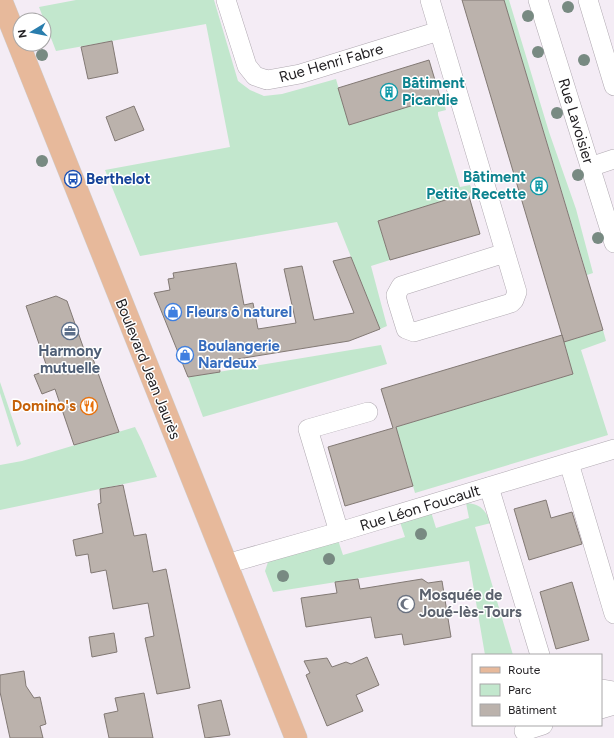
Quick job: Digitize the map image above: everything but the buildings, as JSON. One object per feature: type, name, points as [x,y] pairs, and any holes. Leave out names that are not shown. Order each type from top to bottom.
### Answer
[{"type":"main road","name":"Boulevard Jean Jaurès","points":[[1,0],[296,738]]},
{"type":"street","name":"Rue Henri Fabre","points":[[226,0],[247,66],[255,76],[267,80],[300,74],[440,31]]},
{"type":"street","points":[[430,0],[517,292],[511,303],[414,332],[406,329],[396,295],[401,286],[505,253]]},
{"type":"street","name":"Rue Lavoisier","points":[[538,0],[614,242]]},
{"type":"street","points":[[588,0],[614,86]]},
{"type":"street","points":[[590,167],[614,159]]},
{"type":"street","points":[[339,532],[308,429],[368,412]]},
{"type":"street","name":"Rue Léon Foucault","points":[[226,564],[339,532],[614,449]]},
{"type":"street","points":[[569,463],[614,614]]},
{"type":"street","points":[[489,487],[540,654]]},
{"type":"street","points":[[602,689],[614,691]]},
{"type":"street","points":[[602,709],[614,705]]},
{"type":"street","points":[[524,731],[540,726]]},
{"type":"green space","points":[[76,0],[214,0],[238,81],[250,90],[264,96],[282,94],[336,79],[349,125],[442,96],[446,110],[438,112],[438,115],[460,187],[470,185],[473,192],[378,221],[390,260],[371,266],[387,326],[380,329],[337,222],[140,256],[105,170],[230,147],[206,24],[56,51],[52,41],[52,12],[41,12],[39,7]]},
{"type":"green space","points":[[504,0],[509,0],[549,132],[576,209],[593,273],[587,275]]},
{"type":"green space","points":[[603,330],[606,341],[581,350],[608,435],[415,493],[396,427],[573,374],[564,342]]},
{"type":"green space","points":[[381,345],[387,364],[203,417],[188,377]]},
{"type":"green space","points":[[0,382],[21,444],[17,447],[0,393]]},
{"type":"green space","points":[[135,427],[157,477],[0,510],[0,465],[22,461]]},
{"type":"green space","points":[[466,503],[482,508],[487,514],[491,523],[475,527],[513,654],[485,654],[469,561],[273,592],[265,571],[268,562],[338,540],[343,555],[405,537],[400,522],[431,512],[436,528],[469,518]]},
{"type":"place","name":"Bâtiment Picardie","points":[[389,92]]},
{"type":"place","name":"Berthelot","points":[[73,179]]},
{"type":"place","name":"Bâtiment Petite Recette","points":[[539,186]]},
{"type":"place","name":"Fleurs ô naturel","points":[[173,312]]},
{"type":"place","name":"Harmony mutuelle","points":[[70,331]]},
{"type":"place","name":"Boulangerie Nardeux","points":[[185,355]]},
{"type":"place","name":"Domino's","points":[[89,406]]},
{"type":"place","name":"Mosquée de Joué-lès-Tours","points":[[406,604]]}]
